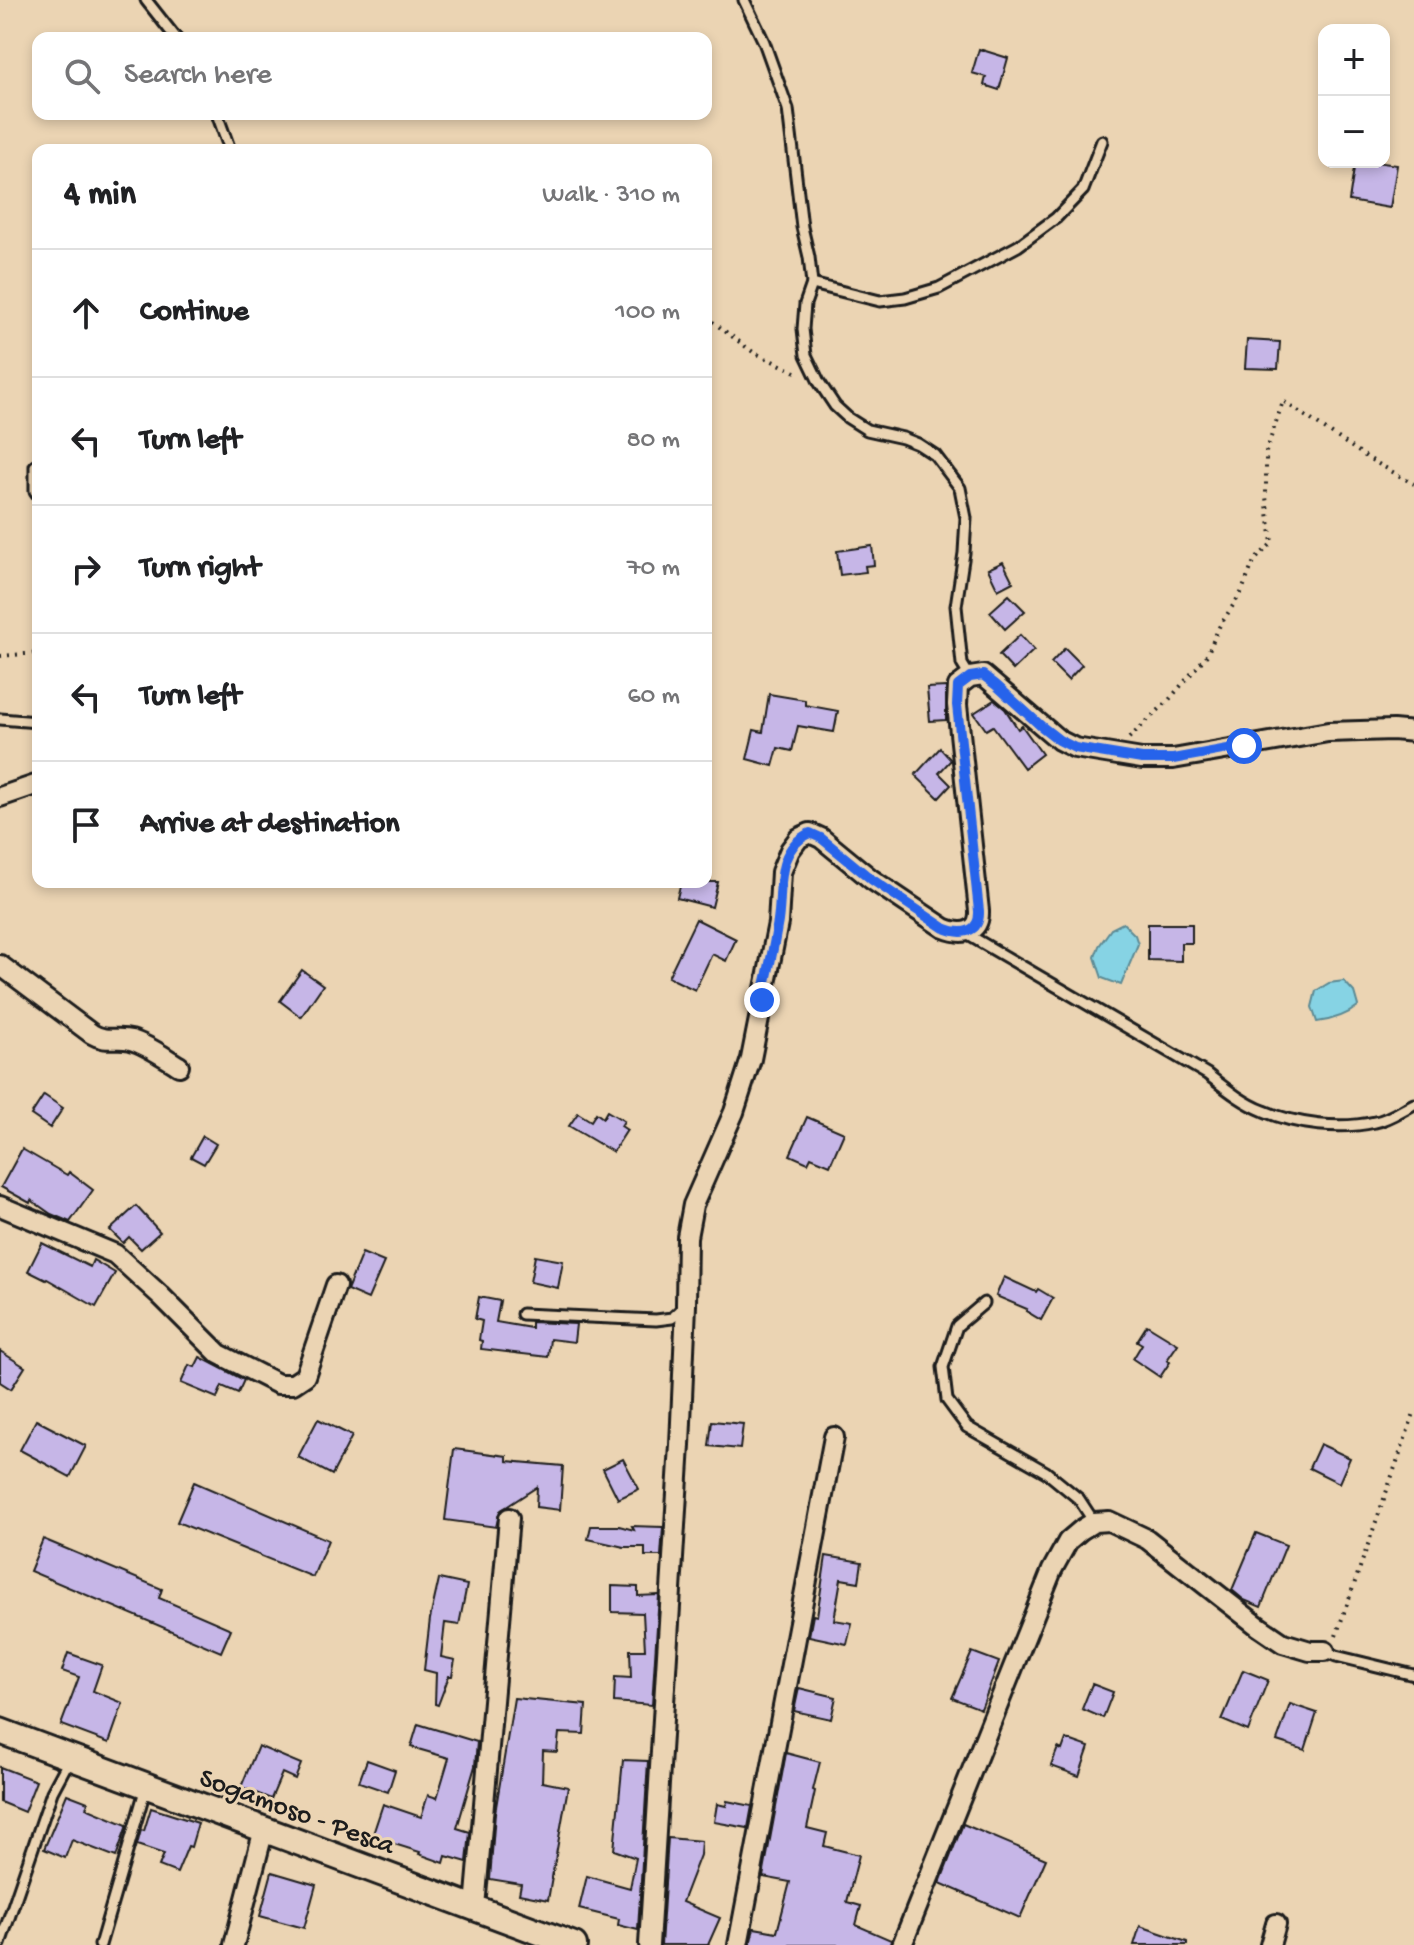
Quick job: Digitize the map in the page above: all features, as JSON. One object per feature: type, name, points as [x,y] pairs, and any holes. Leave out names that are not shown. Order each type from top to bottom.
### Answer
[{"type":"main road","name":"Sogamoso - Pesca","points":[[0,1731],[574,1945]]},
{"type":"street","points":[[649,1945],[680,1445],[687,1237],[693,1205],[734,1112],[751,1059],[778,923],[781,872],[790,850],[799,838],[810,833],[821,838],[871,879],[954,932],[965,933],[976,925],[979,920],[957,705],[958,686],[970,677],[983,675],[1059,740],[1075,748],[1109,755],[1173,759],[1328,732],[1414,732]]},
{"type":"street","points":[[0,797],[32,786]]},
{"type":"street","points":[[0,965],[92,1034],[106,1040],[134,1041],[179,1066]]},
{"type":"street","points":[[0,1206],[115,1254],[219,1354],[278,1384],[293,1384],[305,1376],[336,1285]]},
{"type":"street","points":[[738,1945],[834,1437]]},
{"type":"street","points":[[475,1907],[509,1518]]},
{"type":"street","points":[[902,1945],[1052,1570],[1068,1541],[1081,1530],[1094,1522],[1109,1521],[1147,1539],[1283,1643],[1310,1651],[1325,1651]]},
{"type":"street","points":[[234,1945],[264,1829]]},
{"type":"street","points":[[1270,1945],[1276,1924]]},
{"type":"lane","points":[[146,0],[171,32]]},
{"type":"lane","points":[[744,0],[764,42],[788,109],[812,284],[805,304],[803,329],[806,355],[819,382],[835,406],[848,418],[867,430],[918,444],[935,455],[960,488],[966,518],[956,606],[962,664],[970,677]]},
{"type":"lane","points":[[219,120],[228,144]]},
{"type":"lane","points":[[812,284],[880,301],[905,298],[939,288],[1018,246],[1056,218],[1083,190],[1102,141]]},
{"type":"lane","points":[[0,719],[32,722]]},
{"type":"lane","points":[[965,933],[1207,1074],[1262,1111],[1317,1124],[1347,1126],[1378,1122],[1414,1104]]},
{"type":"lane","points":[[984,1303],[957,1326],[943,1367],[947,1400],[967,1427],[1046,1472],[1079,1499],[1094,1522]]},
{"type":"lane","points":[[522,1314],[656,1320],[672,1318],[686,1305]]},
{"type":"lane","points":[[1325,1651],[1414,1675]]},
{"type":"lane","points":[[0,1944],[52,1792],[70,1757]]},
{"type":"lane","points":[[100,1945],[146,1785]]},
{"type":"path","points":[[712,321],[753,352],[819,382]]},
{"type":"path","points":[[1109,755],[1168,701],[1207,655],[1219,627],[1241,593],[1254,561],[1272,543],[1266,497],[1266,452],[1283,401],[1368,458],[1414,484]]},
{"type":"path","points":[[0,656],[32,653]]},
{"type":"path","points":[[1325,1651],[1339,1631],[1414,1413]]},
{"type":"water","points":[[1123,923],[1135,935],[1138,944],[1121,985],[1102,978],[1095,957],[1111,929]]},
{"type":"water","points":[[1344,981],[1354,992],[1358,1006],[1339,1017],[1317,1022],[1312,1007],[1316,991],[1329,983]]},
{"type":"building","points":[[979,49],[1008,58],[999,90],[984,85],[986,77],[972,73]]},
{"type":"building","points":[[1390,164],[1397,165],[1390,208],[1349,201],[1354,168],[1390,168]]},
{"type":"building","points":[[1247,340],[1280,342],[1278,369],[1245,368]]},
{"type":"building","points":[[872,546],[874,565],[865,566],[866,572],[840,575],[837,551]]},
{"type":"building","points":[[1003,562],[1013,582],[998,590],[988,569]]},
{"type":"building","points":[[1009,595],[1025,611],[1005,629],[990,612]]},
{"type":"building","points":[[1020,635],[1034,650],[1013,670],[999,655]]},
{"type":"building","points":[[1065,648],[1082,665],[1068,680],[1051,663]]},
{"type":"building","points":[[946,687],[946,720],[930,721],[927,688]]},
{"type":"building","points":[[769,694],[805,700],[805,705],[838,711],[834,732],[798,726],[792,751],[778,748],[773,766],[747,759],[754,730],[763,732]]},
{"type":"building","points":[[994,700],[1005,709],[1018,729],[1022,726],[1042,754],[1024,768],[993,726],[986,730],[974,713]]},
{"type":"building","points":[[940,748],[951,760],[939,773],[951,785],[939,798],[915,775]]},
{"type":"building","points":[[712,882],[718,882],[712,907],[677,898],[680,888],[712,888]]},
{"type":"building","points":[[696,919],[736,939],[726,961],[712,954],[695,990],[668,977]]},
{"type":"building","points":[[1148,924],[1192,924],[1192,943],[1181,943],[1181,961],[1148,960]]},
{"type":"building","points":[[302,970],[323,985],[301,1017],[280,1001]]},
{"type":"building","points":[[44,1095],[63,1108],[50,1128],[31,1115]]},
{"type":"building","points":[[607,1111],[624,1121],[621,1126],[627,1130],[613,1152],[569,1126],[578,1113],[591,1121],[596,1113],[603,1118]]},
{"type":"building","points":[[807,1117],[844,1133],[830,1165],[811,1157],[808,1163],[790,1155]]},
{"type":"building","points":[[203,1136],[216,1144],[204,1164],[191,1157]]},
{"type":"building","points":[[22,1149],[67,1175],[69,1172],[93,1190],[70,1222],[1,1187]]},
{"type":"building","points":[[136,1206],[160,1232],[141,1249],[129,1237],[123,1243],[110,1230]]},
{"type":"building","points":[[42,1243],[90,1267],[93,1260],[115,1273],[96,1307],[28,1271]]},
{"type":"building","points":[[362,1253],[384,1262],[368,1299],[347,1290]]},
{"type":"building","points":[[535,1256],[563,1261],[558,1288],[530,1282]]},
{"type":"building","points":[[1004,1277],[1053,1298],[1041,1320],[1027,1309],[996,1296]]},
{"type":"building","points":[[479,1297],[500,1301],[496,1322],[531,1328],[531,1322],[576,1324],[574,1342],[550,1339],[548,1357],[481,1349],[482,1321],[475,1319]]},
{"type":"building","points":[[1147,1325],[1178,1344],[1160,1377],[1133,1359],[1142,1344],[1137,1341]]},
{"type":"building","points":[[0,1351],[25,1367],[11,1389],[0,1382]]},
{"type":"building","points":[[200,1357],[244,1380],[238,1393],[222,1386],[217,1398],[181,1383],[189,1365],[195,1367]]},
{"type":"building","points":[[318,1419],[352,1436],[332,1475],[298,1457]]},
{"type":"building","points":[[36,1420],[86,1446],[70,1477],[20,1450]]},
{"type":"building","points":[[712,1421],[743,1424],[740,1449],[709,1446]]},
{"type":"building","points":[[1320,1444],[1350,1458],[1339,1483],[1309,1468]]},
{"type":"building","points":[[454,1449],[507,1456],[507,1461],[563,1466],[560,1510],[536,1507],[537,1487],[500,1511],[496,1527],[445,1520]]},
{"type":"building","points":[[623,1459],[639,1489],[618,1499],[603,1469]]},
{"type":"building","points":[[194,1482],[328,1540],[313,1577],[177,1522]]},
{"type":"building","points":[[591,1526],[619,1526],[634,1530],[632,1526],[663,1527],[661,1556],[645,1556],[645,1547],[624,1547],[588,1539]]},
{"type":"building","points":[[1256,1533],[1286,1545],[1261,1607],[1244,1600],[1232,1590]]},
{"type":"building","points":[[43,1539],[162,1589],[159,1598],[231,1629],[221,1652],[30,1571]]},
{"type":"building","points":[[826,1556],[862,1562],[859,1582],[841,1579],[834,1620],[852,1623],[847,1644],[809,1636],[813,1615],[817,1616]]},
{"type":"building","points":[[439,1579],[467,1585],[459,1625],[445,1623],[441,1657],[455,1660],[452,1676],[449,1676],[438,1705],[435,1704],[436,1673],[424,1670]]},
{"type":"building","points":[[612,1586],[638,1587],[638,1596],[659,1595],[652,1705],[614,1702],[615,1677],[631,1678],[630,1650],[645,1650],[643,1613],[612,1612]]},
{"type":"building","points":[[972,1652],[999,1662],[981,1709],[952,1698]]},
{"type":"building","points":[[68,1653],[102,1665],[93,1691],[123,1703],[109,1743],[61,1725],[79,1677],[62,1671]]},
{"type":"building","points":[[1243,1670],[1268,1680],[1248,1731],[1222,1720]]},
{"type":"building","points":[[1092,1684],[1113,1692],[1103,1718],[1082,1709]]},
{"type":"building","points":[[799,1688],[836,1697],[831,1719],[794,1711]]},
{"type":"building","points":[[514,1698],[586,1705],[584,1734],[559,1733],[557,1752],[543,1751],[542,1782],[568,1787],[548,1900],[519,1894],[521,1884],[490,1879],[495,1813]]},
{"type":"building","points":[[1290,1704],[1317,1713],[1305,1750],[1277,1741]]},
{"type":"building","points":[[418,1724],[477,1742],[475,1766],[457,1828],[470,1832],[467,1862],[446,1856],[444,1863],[372,1837],[383,1804],[421,1817],[428,1795],[437,1798],[449,1758],[411,1747]]},
{"type":"building","points":[[1066,1739],[1089,1747],[1079,1776],[1051,1766],[1058,1748],[1062,1750]]},
{"type":"building","points":[[258,1746],[301,1764],[295,1779],[282,1773],[271,1799],[241,1787]]},
{"type":"building","points":[[786,1753],[820,1762],[807,1828],[827,1833],[824,1846],[859,1855],[847,1902],[861,1906],[856,1925],[891,1940],[890,1945],[750,1945],[754,1928],[777,1932],[790,1882],[763,1877]]},
{"type":"building","points":[[367,1760],[395,1770],[388,1792],[359,1782]]},
{"type":"building","points":[[623,1760],[648,1761],[638,1930],[618,1925],[619,1919],[579,1909],[587,1876],[630,1888],[636,1858],[614,1850]]},
{"type":"building","points":[[0,1767],[36,1781],[24,1812],[0,1802]]},
{"type":"building","points":[[67,1794],[88,1802],[86,1808],[127,1825],[116,1857],[72,1840],[65,1858],[44,1849]]},
{"type":"building","points":[[727,1801],[752,1806],[748,1828],[714,1822],[717,1804],[726,1806]]},
{"type":"building","points":[[151,1808],[198,1823],[191,1847],[188,1846],[177,1873],[159,1866],[164,1854],[137,1845]]},
{"type":"building","points":[[963,1824],[1046,1859],[1020,1918],[940,1883]]},
{"type":"building","points":[[668,1838],[701,1841],[700,1855],[682,1902],[720,1918],[708,1945],[661,1945]]},
{"type":"building","points":[[272,1872],[316,1885],[304,1928],[260,1916]]},
{"type":"building","points":[[1140,1926],[1187,1942],[1187,1945],[1134,1945]]},
{"type":"route","points":[[762,1000],[778,923],[781,872],[790,850],[799,838],[810,833],[944,928],[965,933],[976,925],[979,911],[957,705],[958,686],[970,677],[983,675],[1041,726],[1075,748],[1142,759],[1173,759],[1244,746]]}]
